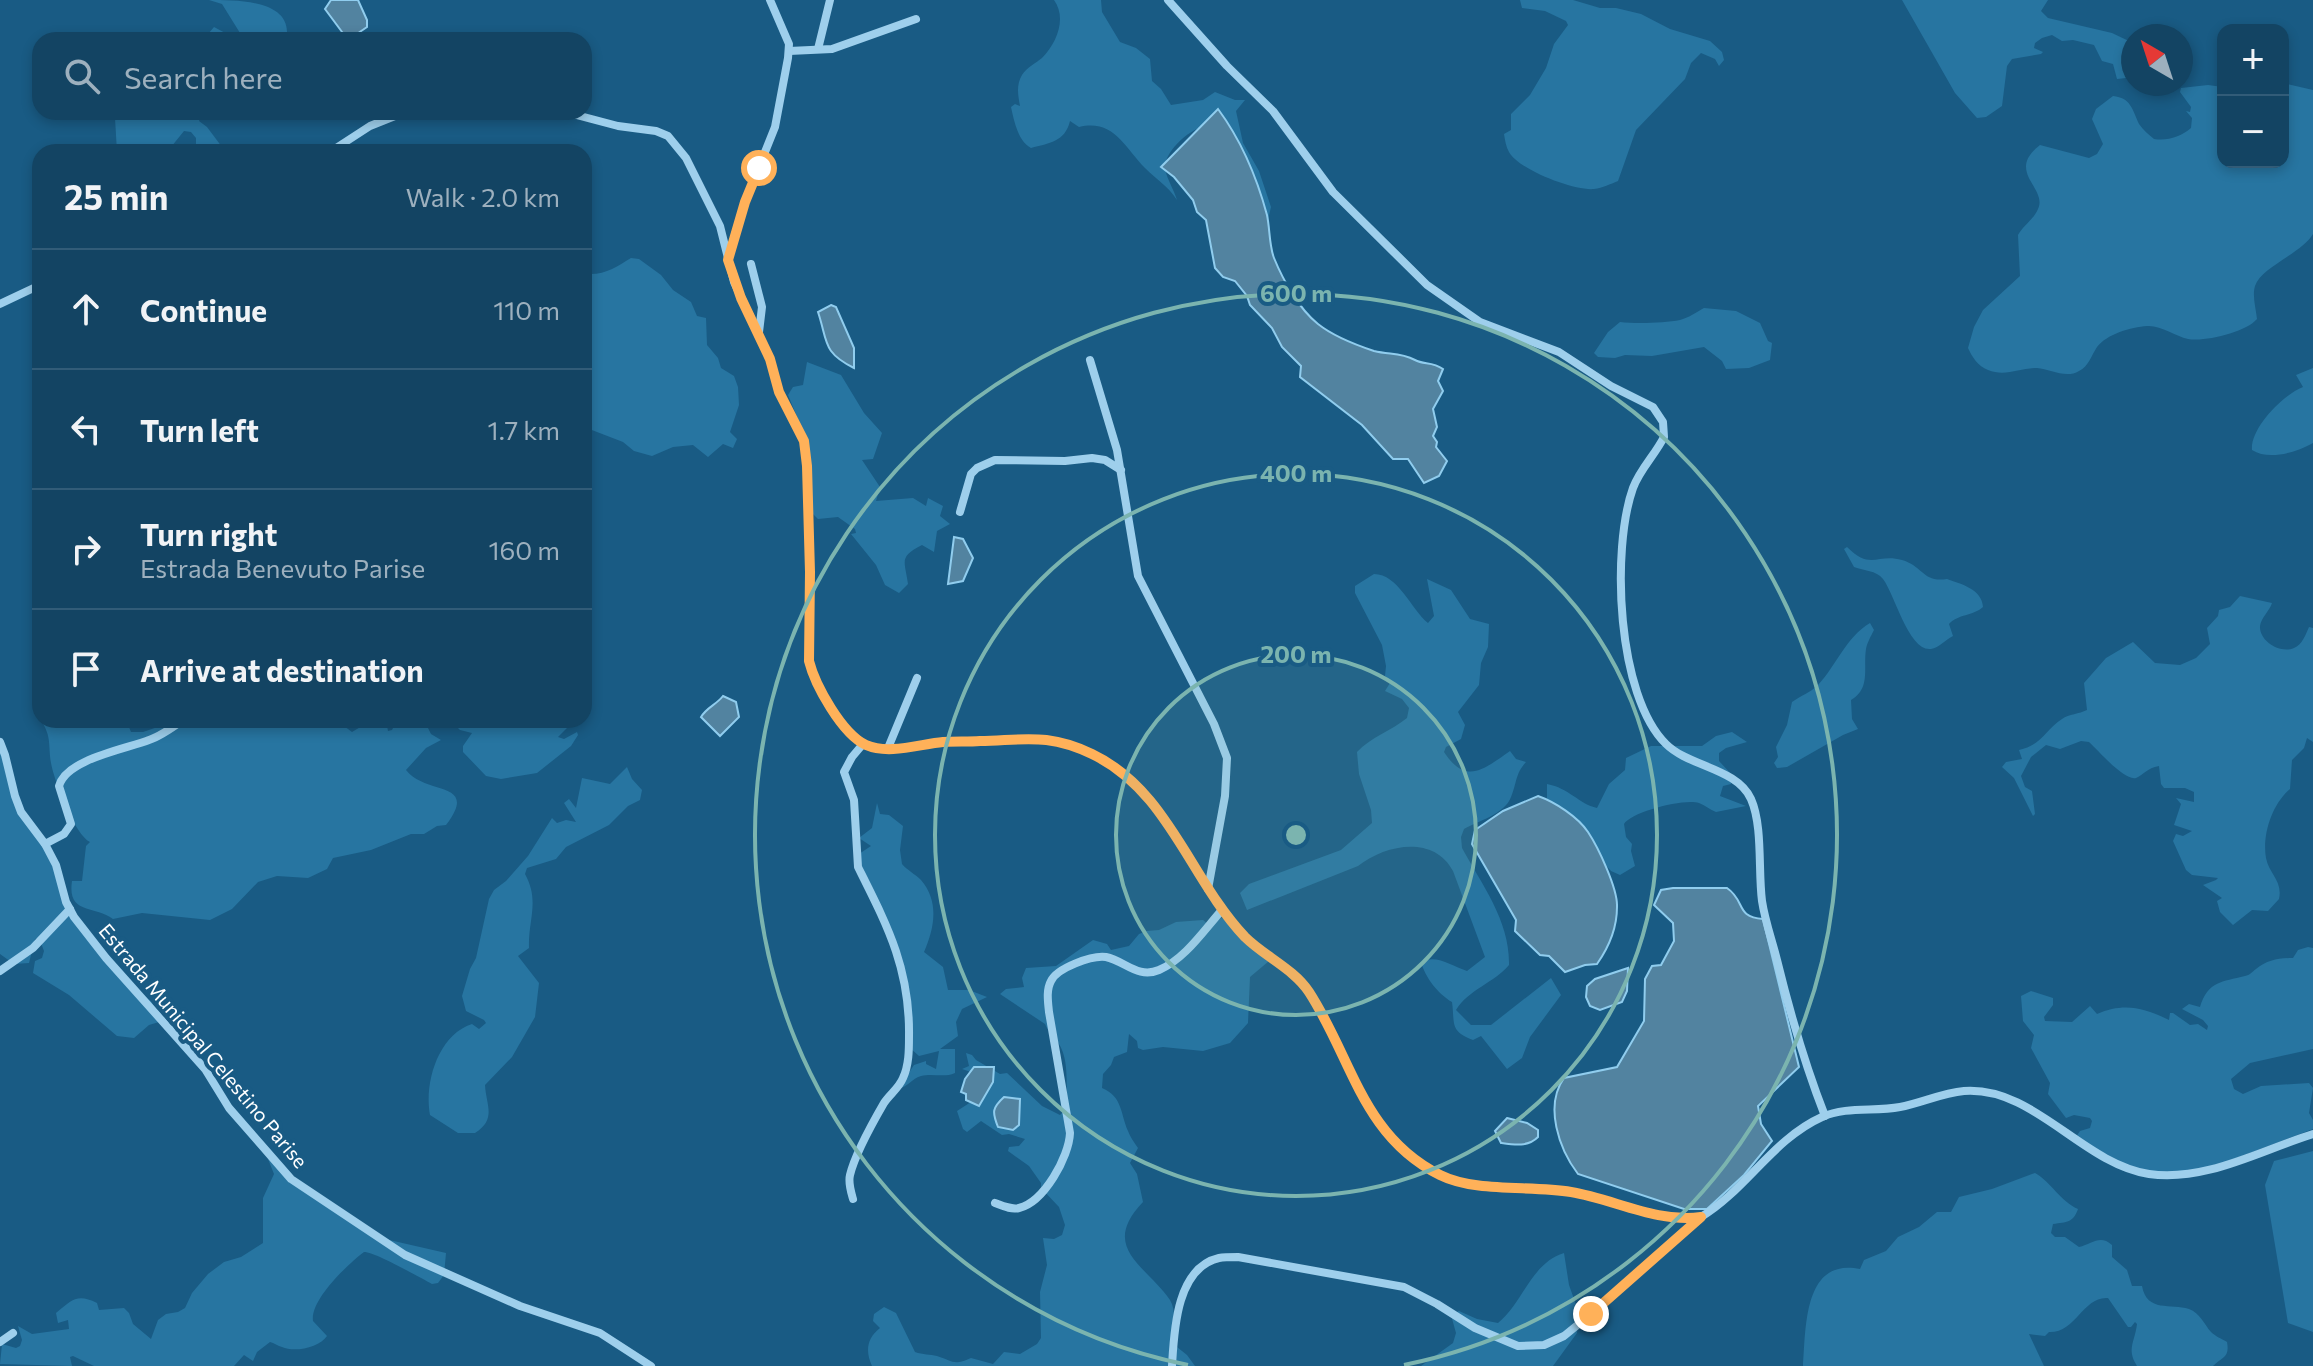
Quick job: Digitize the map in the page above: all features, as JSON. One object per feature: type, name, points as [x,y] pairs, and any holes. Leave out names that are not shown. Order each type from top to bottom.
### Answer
[{"type":"street","points":[[728,260],[745,202],[775,127],[789,51],[786,35],[770,0]]},
{"type":"street","points":[[818,49],[830,0]]},
{"type":"street","points":[[1168,0],[1227,66],[1273,111],[1333,192],[1427,285],[1480,322],[1559,352],[1611,386],[1653,407],[1661,417],[1664,437],[1633,487],[1628,507],[1620,605],[1630,664],[1652,727],[1667,746],[1740,785],[1751,798],[1757,828],[1763,903],[1791,1018],[1825,1116]]},
{"type":"street","points":[[789,51],[832,49],[916,19]]},
{"type":"street","points":[[592,119],[668,136],[686,158],[720,226],[734,282],[759,332],[779,392],[804,441],[810,572],[809,661],[812,675],[830,706],[863,744],[888,748],[1037,737],[1053,739],[1094,755],[1138,784],[1154,803],[1222,910],[1263,953],[1307,988],[1374,1117],[1393,1141],[1436,1173],[1462,1183],[1555,1189],[1675,1218],[1701,1217]]},
{"type":"street","points":[[342,144],[385,120]]},
{"type":"street","points":[[751,264],[762,307],[759,332]]},
{"type":"street","points":[[0,304],[32,289]]},
{"type":"street","points":[[1090,360],[1121,470],[1138,576],[1214,724],[1227,758],[1225,796],[1208,890]]},
{"type":"street","points":[[960,512],[971,474],[995,460],[1092,458],[1105,460],[1121,470]]},
{"type":"street","points":[[888,748],[917,678]]},
{"type":"street","points":[[45,844],[64,834],[71,824],[59,786],[64,776],[82,763],[151,740],[170,728]]},
{"type":"street","name":"Estrada Municipal Celestino Parise","points":[[0,742],[21,812],[56,865],[70,909],[106,958],[205,1069],[229,1108],[291,1179],[405,1255],[520,1306],[600,1333],[651,1366]]},
{"type":"street","points":[[853,1199],[850,1177],[885,1100],[904,1076],[909,1057],[906,985],[889,928],[855,856],[854,800],[844,772],[863,744]]},
{"type":"street","points":[[0,971],[33,948],[70,909]]},
{"type":"street","points":[[995,1203],[1009,1209],[1025,1206],[1051,1180],[1069,1148],[1070,1133],[1049,1012],[1048,992],[1055,976],[1077,963],[1096,957],[1110,958],[1139,972],[1158,971],[1193,944],[1222,910]]},
{"type":"street","points":[[1172,1366],[1174,1334],[1186,1290],[1201,1268],[1217,1258],[1238,1257],[1404,1287],[1475,1328],[1518,1346],[1544,1345],[1564,1336],[1591,1314],[1701,1217],[1721,1204],[1783,1143],[1825,1116],[1862,1108],[1890,1109],[1965,1091],[1986,1092],[2018,1102],[2104,1158],[2148,1174],[2171,1175],[2220,1166],[2313,1134]]},
{"type":"street","points":[[0,1342],[13,1333]]},
{"type":"shaded area","points":[[209,0],[246,2],[270,8],[285,22],[287,32],[239,32],[222,4]]},
{"type":"shaded area","points":[[331,0],[358,0],[367,27],[360,32],[342,32],[325,9]]},
{"type":"shaded area","points":[[1054,0],[1101,0],[1102,12],[1120,42],[1136,48],[1150,59],[1152,81],[1171,105],[1203,100],[1215,92],[1235,100],[1245,100],[1236,111],[1243,143],[1259,171],[1271,207],[1262,245],[1208,126],[1194,130],[1180,141],[1166,162],[1166,173],[1177,200],[1117,137],[1101,127],[1079,127],[1070,121],[1064,133],[1050,143],[1031,148],[1023,141],[1011,107],[1015,104],[1020,106],[1018,86],[1022,75],[1042,58],[1056,38],[1060,15]]},
{"type":"shaded area","points":[[1520,0],[1573,0],[1641,14],[1670,29],[1710,41],[1722,52],[1724,60],[1719,66],[1715,59],[1701,53],[1691,63],[1685,79],[1636,130],[1618,181],[1594,189],[1561,183],[1524,166],[1509,152],[1506,143],[1504,134],[1511,130],[1511,114],[1530,95],[1546,68],[1554,44],[1568,25],[1545,11],[1522,8]]},
{"type":"shaded area","points":[[1902,0],[2048,0],[2041,11],[2048,18],[2121,37],[2121,79],[2117,79],[2113,64],[2102,61],[2094,45],[2062,41],[2052,35],[2035,43],[2034,48],[2043,52],[2041,54],[2012,59],[2007,66],[2002,106],[1986,117],[1977,118],[1955,93]]},
{"type":"shaded area","points":[[2289,84],[2313,90],[2313,234],[2300,248],[2259,279],[2254,294],[2257,319],[2235,332],[2205,339],[2188,339],[2152,326],[2127,330],[2101,342],[2085,366],[2069,374],[2037,368],[1994,372],[1984,368],[1968,348],[1983,310],[2020,276],[2018,235],[2036,213],[2040,201],[2027,172],[2026,163],[2030,155],[2040,145],[2089,158],[2097,154],[2103,144],[2092,119],[2096,109],[2113,96],[2127,102],[2139,124],[2154,139],[2174,138],[2191,128],[2192,118],[2186,111],[2190,112],[2191,107],[2183,96],[2193,96],[2193,87],[2217,86],[2217,168],[2289,168]]},
{"type":"shaded area","points":[[1218,109],[1241,146],[1258,187],[1267,215],[1274,258],[1304,310],[1324,328],[1352,343],[1443,369],[1438,381],[1443,391],[1433,409],[1437,427],[1433,436],[1436,447],[1447,461],[1439,476],[1424,483],[1408,459],[1393,459],[1362,425],[1300,377],[1301,366],[1282,347],[1272,328],[1250,305],[1235,281],[1223,277],[1215,268],[1206,220],[1197,212],[1193,200],[1174,177],[1161,167]]},
{"type":"shaded area","points":[[115,120],[199,120],[220,144],[196,144],[191,132],[184,131],[173,144],[117,144]]},
{"type":"shaded area","points":[[631,258],[639,259],[691,302],[697,316],[706,318],[707,345],[718,358],[721,368],[734,376],[738,387],[739,405],[730,432],[737,439],[733,448],[723,444],[708,457],[693,445],[673,447],[652,456],[634,451],[623,442],[592,430],[592,274],[611,269]]},
{"type":"shaded area","points":[[831,305],[836,307],[854,348],[854,368],[836,357],[825,339],[818,312]]},
{"type":"shaded area","points":[[1704,308],[1736,311],[1760,323],[1768,341],[1772,343],[1770,360],[1749,368],[1726,369],[1722,361],[1704,347],[1652,356],[1625,355],[1615,358],[1598,357],[1594,353],[1608,332],[1620,322],[1680,320]]},
{"type":"shaded area","points":[[807,362],[841,375],[864,413],[882,433],[873,459],[862,460],[880,487],[876,501],[913,498],[926,506],[928,498],[943,506],[940,516],[950,524],[937,531],[934,552],[922,545],[906,557],[908,584],[899,593],[885,585],[876,565],[851,534],[856,533],[855,529],[838,517],[818,519],[812,513],[803,431],[788,395],[793,387],[803,385]]},
{"type":"shaded area","points":[[2313,368],[2313,443],[2275,455],[2252,450],[2262,422],[2287,397],[2303,387],[2296,375]]},
{"type":"shaded area","points":[[954,537],[963,539],[973,558],[963,581],[948,584]]},
{"type":"shaded area","points":[[1847,547],[1868,560],[1902,560],[1933,579],[1947,579],[1964,585],[1979,596],[1983,607],[1949,624],[1953,636],[1940,645],[1923,648],[1909,632],[1883,579],[1873,572],[1854,567],[1844,549]]},
{"type":"shaded area","points":[[1374,574],[1397,586],[1428,623],[1434,616],[1427,579],[1451,590],[1470,619],[1489,624],[1488,647],[1481,663],[1479,685],[1458,712],[1465,725],[1461,739],[1446,747],[1444,752],[1460,769],[1468,771],[1492,764],[1510,751],[1516,759],[1526,762],[1508,803],[1464,829],[1461,837],[1462,848],[1500,918],[1509,965],[1456,1010],[1471,1025],[1491,1025],[1551,978],[1561,995],[1530,1037],[1522,1058],[1507,1069],[1481,1036],[1473,1040],[1457,1030],[1452,1002],[1437,990],[1423,968],[1421,962],[1433,959],[1467,971],[1485,957],[1453,871],[1434,852],[1409,847],[1382,852],[1358,866],[1247,910],[1240,893],[1249,884],[1341,850],[1372,823],[1359,774],[1357,752],[1407,718],[1409,708],[1402,699],[1385,691],[1390,683],[1385,676],[1382,645],[1355,593],[1355,586]]},
{"type":"shaded area","points":[[2240,596],[2272,603],[2260,626],[2263,637],[2277,648],[2297,647],[2309,627],[2313,628],[2313,742],[2307,738],[2304,748],[2292,760],[2290,789],[2273,811],[2267,830],[2266,858],[2279,887],[2279,899],[2268,911],[2252,910],[2233,925],[2220,912],[2217,901],[2222,898],[2203,885],[2218,878],[2192,875],[2186,870],[2173,841],[2176,834],[2183,836],[2192,831],[2174,825],[2181,804],[2176,798],[2194,802],[2194,792],[2185,788],[2164,788],[2159,766],[2131,778],[2089,742],[2081,741],[2060,749],[2046,745],[2031,757],[2021,776],[2025,787],[2032,791],[2033,816],[2014,778],[2002,767],[2006,762],[2022,759],[2019,750],[2038,741],[2056,723],[2087,710],[2084,683],[2106,658],[2133,642],[2155,663],[2180,665],[2196,658],[2210,644],[2207,628],[2218,616],[2219,610],[2230,607]]},
{"type":"shaded area","points":[[1870,623],[1874,630],[1866,649],[1864,684],[1851,700],[1852,719],[1858,729],[1787,767],[1777,768],[1774,763],[1778,757],[1776,747],[1787,725],[1792,702],[1818,685],[1854,636]]},
{"type":"shaded area","points":[[723,696],[736,702],[739,717],[720,736],[701,717]]},
{"type":"shaded area","points":[[45,728],[129,728],[131,732],[143,732],[155,728],[347,728],[352,732],[359,728],[387,728],[388,731],[393,728],[428,728],[441,740],[426,748],[406,770],[425,783],[446,790],[457,801],[446,825],[437,826],[424,834],[411,834],[371,850],[333,858],[327,869],[308,878],[277,876],[258,882],[232,909],[210,920],[142,913],[113,919],[84,908],[74,899],[72,881],[82,881],[86,846],[90,842],[72,819],[56,782]]},
{"type":"shaded area","points":[[458,728],[567,728],[558,737],[564,739],[577,732],[578,735],[571,746],[537,773],[501,779],[486,776],[463,752],[463,746],[472,733]]},
{"type":"shaded area","points":[[1732,732],[1747,742],[1719,753],[1719,761],[1732,775],[1731,784],[1723,786],[1720,796],[1746,806],[1716,812],[1699,803],[1682,802],[1658,807],[1629,819],[1624,824],[1626,837],[1632,844],[1635,866],[1620,875],[1611,871],[1547,799],[1547,784],[1597,808],[1609,784],[1625,770],[1626,758],[1651,746],[1702,746],[1716,736]]},
{"type":"shaded area","points":[[0,740],[16,798],[50,854],[67,909],[136,989],[152,1002],[159,1022],[149,1025],[134,1038],[117,1036],[69,995],[33,973],[35,961],[42,958],[44,951],[39,938],[35,939],[29,963],[14,964],[0,954]]},
{"type":"shaded area","points":[[627,767],[642,790],[640,800],[628,806],[609,825],[566,847],[556,859],[527,868],[525,874],[533,902],[529,948],[518,956],[539,983],[535,1017],[512,1057],[485,1085],[489,1111],[486,1122],[475,1133],[458,1133],[430,1115],[429,1089],[436,1062],[450,1038],[472,1024],[479,1029],[486,1023],[466,1011],[462,996],[476,958],[489,899],[528,856],[552,818],[557,823],[566,820],[576,822],[564,803],[569,799],[576,808],[582,778],[610,784]]},
{"type":"shaded area","points":[[1538,796],[1566,811],[1588,832],[1607,868],[1616,899],[1614,930],[1597,964],[1565,972],[1549,956],[1540,955],[1515,931],[1516,920],[1472,844],[1475,830],[1503,811]]},
{"type":"shaded area","points":[[877,803],[880,814],[889,815],[903,826],[902,864],[921,880],[931,897],[932,925],[924,952],[943,967],[948,990],[969,990],[987,997],[962,1009],[956,1022],[958,1036],[940,1049],[955,1049],[955,1073],[921,1076],[898,1089],[914,1065],[926,1061],[936,1069],[939,1051],[919,1056],[910,1048],[907,979],[866,886],[859,854],[871,846],[859,838],[872,828]]},
{"type":"shaded area","points":[[1727,888],[1744,912],[1763,919],[1799,1067],[1758,1106],[1761,1124],[1772,1141],[1744,1175],[1707,1209],[1684,1209],[1578,1174],[1565,1152],[1556,1127],[1555,1101],[1564,1078],[1617,1067],[1644,1021],[1645,979],[1652,966],[1661,965],[1674,941],[1673,923],[1654,905],[1661,890]]},
{"type":"shaded area","points":[[1226,919],[1269,961],[1250,977],[1248,1023],[1230,1043],[1203,1051],[1163,1047],[1143,1050],[1138,1048],[1137,1041],[1129,1034],[1127,1052],[1114,1057],[1103,1074],[1102,1088],[1114,1096],[1120,1106],[1138,1148],[1130,1163],[1137,1174],[1143,1202],[1125,1232],[1126,1244],[1139,1266],[1170,1300],[1174,1315],[1172,1343],[1195,1366],[872,1366],[868,1345],[880,1328],[873,1321],[874,1314],[884,1307],[896,1313],[915,1352],[953,1362],[971,1358],[993,1364],[1004,1352],[1020,1354],[1041,1338],[1040,1292],[1047,1265],[1043,1238],[1054,1239],[1062,1235],[1065,1225],[1059,1207],[1041,1188],[1029,1166],[1008,1151],[1009,1147],[1019,1146],[1025,1139],[1002,1135],[981,1121],[967,1132],[957,1111],[971,1102],[977,1074],[962,1069],[969,1066],[966,1053],[1000,1074],[1007,1073],[1042,1106],[1060,1115],[1068,1107],[1066,1066],[1059,1044],[1045,1024],[1000,994],[1006,989],[1024,987],[1022,978],[1026,968],[1056,966],[1093,940],[1107,944],[1111,950],[1129,946],[1139,934],[1176,922],[1203,920],[1208,924]]},
{"type":"shaded area","points":[[2313,948],[2313,1049],[2250,1063],[2231,1079],[2234,1089],[2243,1094],[2261,1086],[2309,1083],[2313,1088],[2309,1113],[2313,1129],[2189,1176],[2145,1175],[2074,1140],[2080,1131],[2090,1128],[2092,1121],[2074,1115],[2066,1118],[2048,1094],[2050,1083],[2031,1048],[2034,1035],[2023,1021],[2021,996],[2031,991],[2053,998],[2045,1021],[2072,1022],[2090,1006],[2097,1014],[2125,1007],[2151,1012],[2169,1020],[2170,1013],[2173,1013],[2190,1025],[2198,1024],[2207,1030],[2208,1026],[2203,1020],[2182,1009],[2189,1004],[2200,1007],[2207,992],[2217,984],[2248,975],[2269,962],[2293,958],[2298,950]]},
{"type":"shaded area","points":[[1628,968],[1627,991],[1622,1002],[1600,1010],[1590,1006],[1586,997],[1587,986],[1595,979]]},
{"type":"shaded area","points":[[974,1067],[994,1067],[993,1082],[979,1106],[966,1100],[966,1094],[961,1092],[965,1079]]},
{"type":"shaded area","points":[[1004,1097],[1020,1099],[1019,1125],[1013,1130],[998,1127],[995,1118],[995,1107]]},
{"type":"shaded area","points":[[1507,1118],[1527,1123],[1538,1130],[1538,1137],[1526,1144],[1501,1143],[1495,1131]]},
{"type":"shaded area","points":[[2313,1151],[2313,1332],[2288,1323],[2265,1185],[2274,1161]]},
{"type":"shaded area","points":[[266,1154],[300,1185],[385,1239],[446,1253],[444,1275],[438,1283],[432,1284],[387,1260],[364,1252],[340,1274],[317,1303],[313,1321],[327,1336],[324,1340],[300,1349],[287,1349],[270,1342],[257,1352],[253,1361],[244,1355],[234,1366],[94,1366],[73,1356],[70,1357],[72,1366],[0,1364],[2,1344],[16,1348],[20,1346],[22,1340],[18,1326],[32,1334],[69,1329],[68,1320],[58,1323],[56,1313],[79,1298],[97,1303],[99,1310],[124,1308],[133,1324],[151,1339],[158,1320],[185,1308],[192,1293],[208,1274],[224,1262],[241,1257],[263,1243],[263,1198],[274,1174]]},
{"type":"shaded area","points":[[2035,1173],[2078,1209],[2069,1221],[2053,1224],[2051,1233],[2055,1237],[2065,1237],[2079,1247],[2100,1240],[2108,1242],[2112,1245],[2112,1257],[2127,1270],[2132,1286],[2142,1286],[2154,1304],[2182,1307],[2196,1313],[2211,1332],[2227,1342],[2224,1357],[2213,1366],[2137,1366],[2132,1350],[2137,1324],[2135,1322],[2128,1327],[2108,1298],[2092,1303],[2058,1331],[2045,1336],[2029,1334],[2044,1366],[1803,1366],[1811,1299],[1827,1274],[1841,1268],[1860,1269],[1864,1260],[1886,1251],[1898,1237],[1919,1227],[1937,1212],[1951,1212],[1959,1197]]},
{"type":"shaded area","points":[[1564,1253],[1569,1285],[1579,1313],[1577,1333],[1553,1366],[1421,1366],[1453,1343],[1456,1333],[1451,1315],[1459,1311],[1498,1323],[1543,1265]]},
{"type":"route","points":[[759,168],[745,202],[728,260],[734,282],[770,359],[779,392],[804,441],[810,572],[809,661],[812,675],[840,720],[861,742],[881,749],[1037,737],[1075,746],[1114,766],[1138,784],[1154,803],[1208,890],[1245,937],[1307,988],[1368,1109],[1393,1141],[1410,1155],[1436,1173],[1462,1183],[1555,1189],[1675,1218],[1701,1217],[1591,1314]]}]
